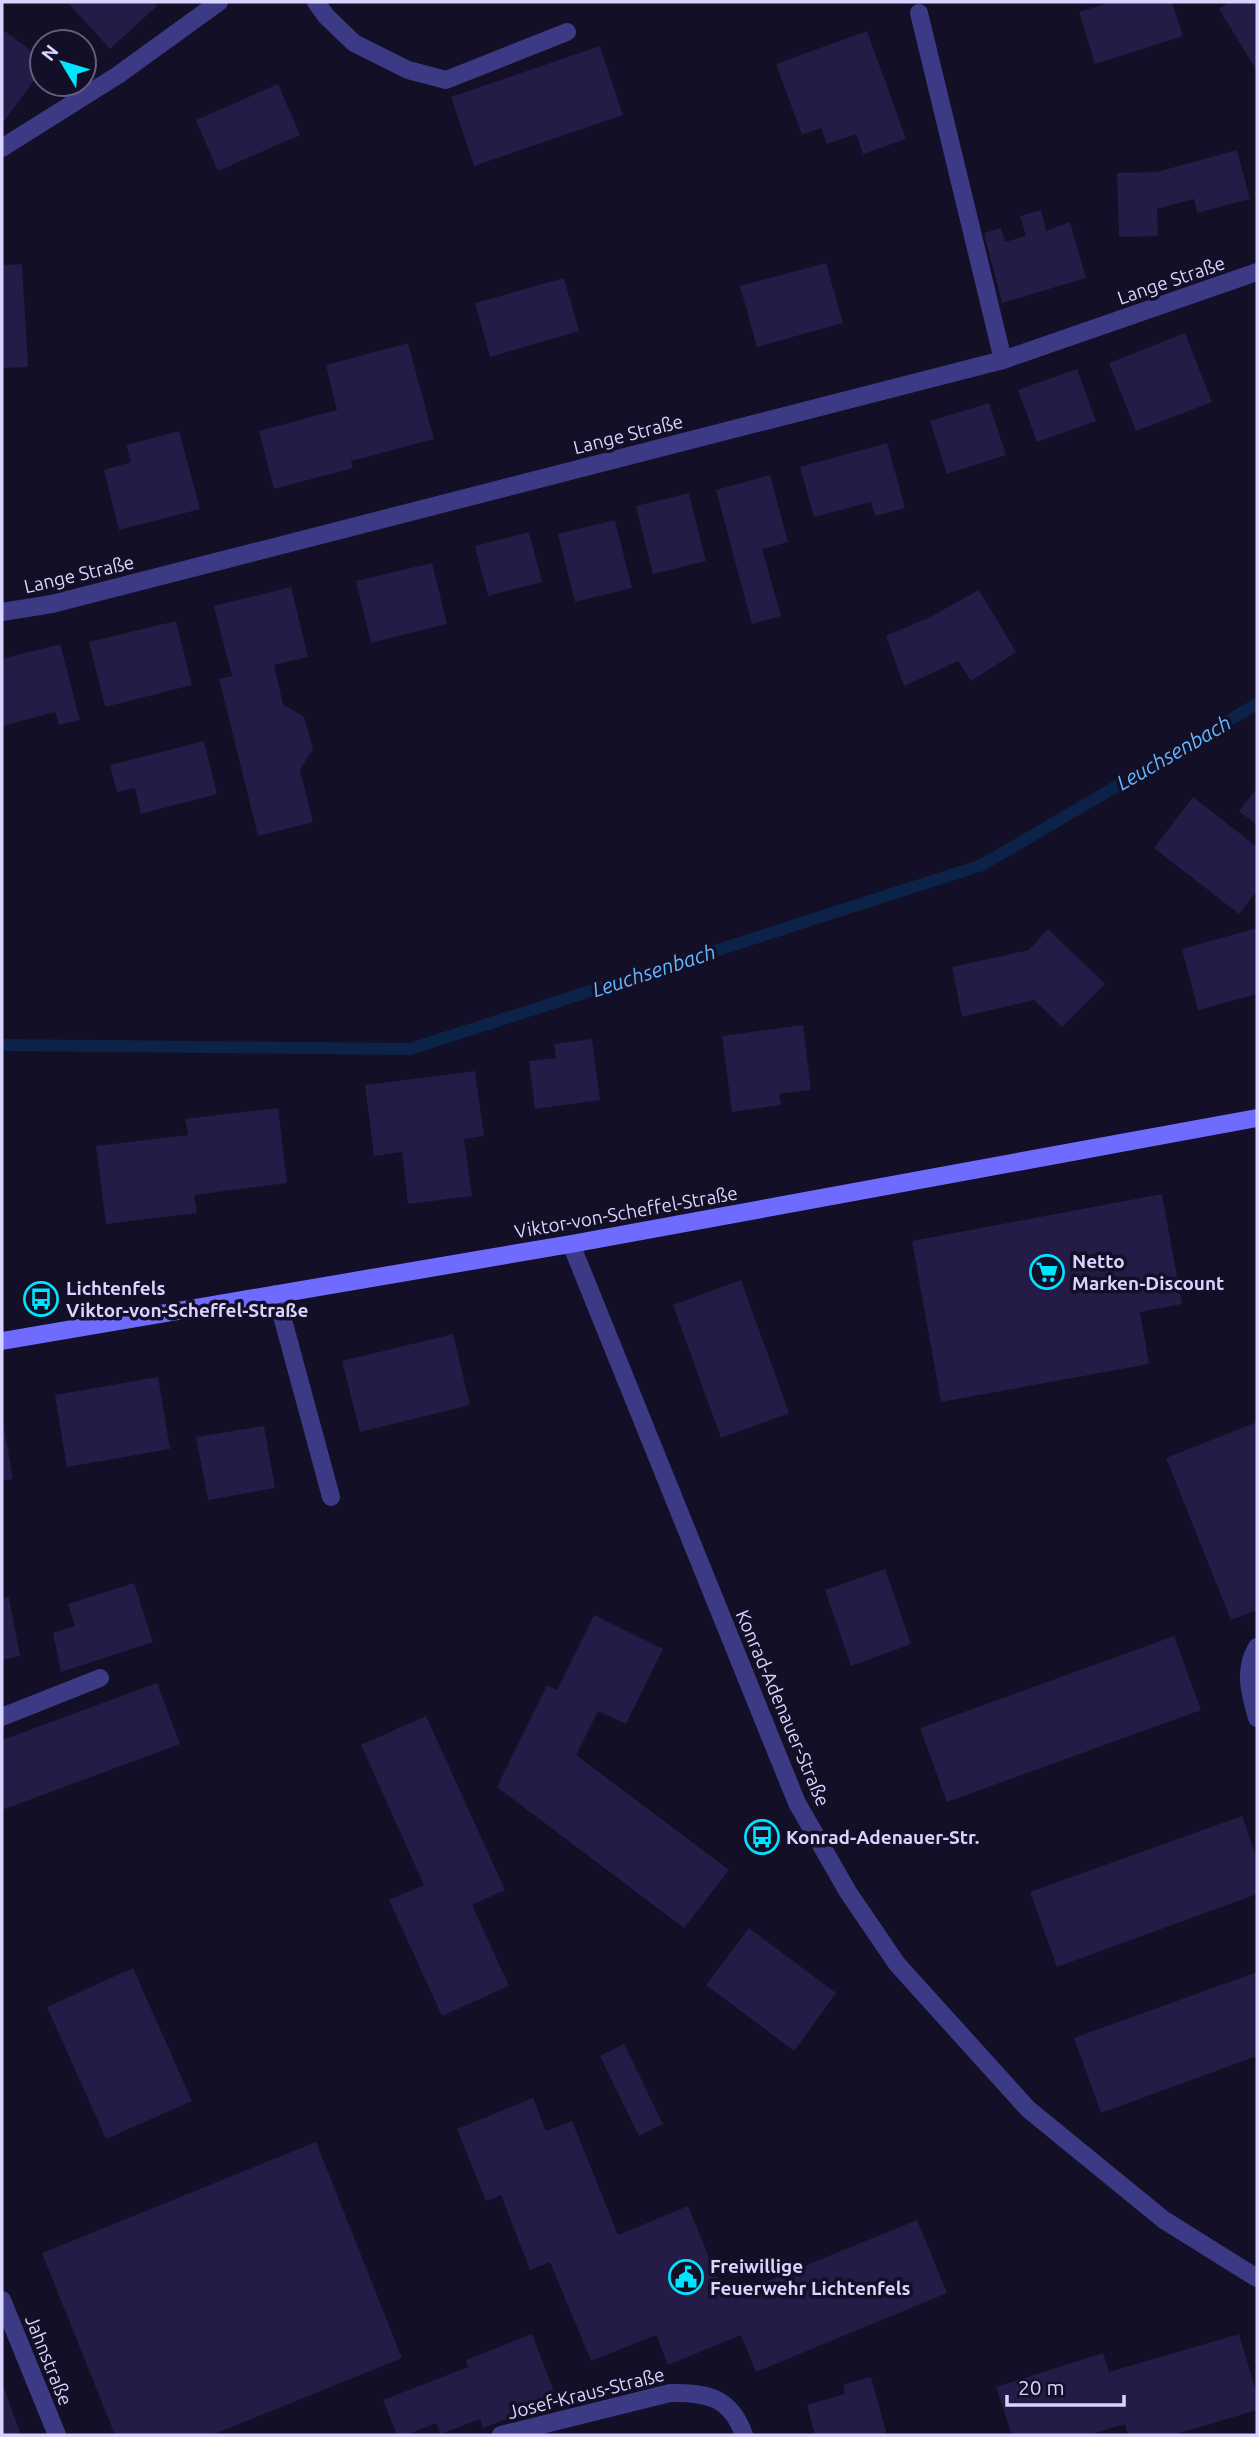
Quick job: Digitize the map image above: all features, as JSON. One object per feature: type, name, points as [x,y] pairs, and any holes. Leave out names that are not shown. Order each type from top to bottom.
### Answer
[{"type":"street","points":[[2,148],[118,75],[219,2]]},
{"type":"street","points":[[316,2],[326,16],[354,43],[408,70],[446,80],[568,32]]},
{"type":"street","points":[[919,12],[1003,360]]},
{"type":"street","name":"Lange Straße","points":[[2,612],[65,600],[1003,360],[1257,272]]},
{"type":"street","name":"Viktor-von-Scheffel-Straße","points":[[2,1341],[571,1244],[1257,1118]]},
{"type":"street","name":"Konrad-Adenauer-Straße","points":[[571,1244],[797,1803],[848,1892],[897,1964],[1028,2109],[1164,2220],[1257,2278]]},
{"type":"street","points":[[276,1294],[331,1497]]},
{"type":"street","points":[[1257,1647],[1251,1659],[1248,1678],[1257,1718]]},
{"type":"street","points":[[2,1717],[100,1678]]},
{"type":"street","name":"Jahnstraße","points":[[2,2301],[57,2435]]},
{"type":"street","name":"Josef-Kraus-Straße","points":[[501,2435],[670,2393],[696,2392],[720,2400],[740,2422],[744,2435]]},
{"type":"building","points":[[154,2],[157,6],[110,49],[98,36],[98,28],[91,28],[69,4]]},
{"type":"building","points":[[1112,2],[1172,2],[1183,36],[1095,64],[1079,12]]},
{"type":"building","points":[[1230,2],[1257,2],[1257,71],[1219,9]]},
{"type":"building","points":[[2,29],[28,48],[28,89],[4,121]]},
{"type":"building","points":[[867,31],[906,139],[863,154],[856,134],[827,144],[821,128],[802,135],[776,64]]},
{"type":"building","points":[[600,46],[623,115],[474,166],[451,97]]},
{"type":"building","points":[[278,84],[300,135],[218,171],[196,120]]},
{"type":"building","points":[[1237,150],[1250,199],[1197,213],[1194,199],[1157,209],[1158,236],[1119,237],[1117,173],[1157,172]]},
{"type":"building","points":[[1041,210],[1046,231],[1070,222],[1086,278],[1002,303],[984,233],[1001,228],[1005,242],[1026,236],[1020,216]]},
{"type":"building","points":[[826,263],[843,323],[757,347],[740,286]]},
{"type":"building","points":[[22,264],[28,367],[2,368],[2,265]]},
{"type":"building","points":[[564,278],[579,331],[490,357],[475,303]]},
{"type":"building","points":[[1185,333],[1212,402],[1136,431],[1109,363]]},
{"type":"building","points":[[408,343],[434,439],[351,461],[353,468],[274,489],[259,431],[337,410],[326,365]]},
{"type":"building","points":[[1077,369],[1096,421],[1037,442],[1018,390]]},
{"type":"building","points":[[989,403],[1006,455],[947,474],[930,421]]},
{"type":"building","points":[[179,431],[200,509],[119,530],[104,470],[131,462],[126,445]]},
{"type":"building","points":[[887,443],[905,508],[875,516],[871,502],[814,517],[800,467]]},
{"type":"building","points":[[770,475],[788,542],[762,549],[781,616],[752,624],[716,490]]},
{"type":"building","points":[[689,493],[706,561],[653,574],[636,506]]},
{"type":"building","points":[[615,520],[632,588],[575,602],[558,534]]},
{"type":"building","points":[[529,532],[542,582],[488,596],[475,546]]},
{"type":"building","points":[[432,563],[447,624],[371,643],[356,581]]},
{"type":"building","points":[[291,587],[308,657],[274,665],[283,704],[304,717],[313,748],[300,770],[313,822],[258,836],[219,679],[232,676],[214,606]]},
{"type":"building","points":[[979,590],[1016,652],[971,681],[958,661],[904,686],[886,636],[932,616]]},
{"type":"building","points":[[176,621],[192,685],[105,707],[89,642]]},
{"type":"building","points":[[60,644],[80,720],[59,725],[55,712],[2,726],[2,659]]},
{"type":"building","points":[[204,741],[217,794],[141,814],[135,788],[117,792],[110,765]]},
{"type":"building","points":[[1257,788],[1257,825],[1239,811]]},
{"type":"building","points":[[1193,797],[1257,847],[1257,891],[1239,914],[1154,848]]},
{"type":"building","points":[[1257,928],[1257,994],[1198,1010],[1182,949]]},
{"type":"building","points":[[1048,929],[1105,984],[1062,1027],[1034,1000],[962,1017],[952,967],[1029,950]]},
{"type":"building","points":[[803,1025],[811,1090],[779,1094],[781,1105],[732,1112],[722,1036]]},
{"type":"building","points":[[592,1039],[600,1100],[535,1109],[529,1061],[556,1058],[554,1044]]},
{"type":"building","points":[[475,1071],[484,1136],[464,1139],[472,1196],[408,1204],[402,1152],[374,1156],[365,1085]]},
{"type":"building","points":[[278,1108],[287,1183],[194,1195],[197,1213],[106,1224],[96,1146],[188,1135],[185,1119]]},
{"type":"building","name":"Netto Marken-Discount","points":[[1162,1194],[1182,1304],[1140,1312],[1149,1364],[941,1402],[912,1241]]},
{"type":"building","points":[[741,1280],[789,1413],[721,1438],[673,1305]]},
{"type":"building","points":[[453,1334],[470,1405],[360,1432],[342,1361]]},
{"type":"building","points":[[158,1377],[170,1449],[67,1467],[55,1395]]},
{"type":"building","points":[[2,1417],[13,1479],[2,1481]]},
{"type":"building","points":[[1257,1422],[1257,1610],[1231,1620],[1166,1458]]},
{"type":"building","points":[[264,1426],[275,1488],[208,1500],[196,1437]]},
{"type":"building","points":[[885,1569],[911,1644],[851,1666],[825,1590]]},
{"type":"building","points":[[134,1583],[153,1642],[61,1672],[53,1633],[75,1626],[68,1604]]},
{"type":"building","points":[[9,1597],[20,1656],[2,1660],[2,1598]]},
{"type":"building","points":[[594,1615],[663,1649],[626,1724],[598,1711],[576,1755],[729,1870],[684,1928],[497,1787],[547,1685],[557,1690]]},
{"type":"building","points":[[1174,1636],[1201,1710],[947,1802],[920,1728]]},
{"type":"building","points":[[157,1683],[180,1744],[2,1810],[2,1740]]},
{"type":"building","points":[[426,1716],[505,1890],[472,1905],[509,1986],[442,2016],[389,1900],[424,1885],[361,1745]]},
{"type":"building","points":[[1242,1816],[1257,1859],[1257,1894],[1057,1967],[1030,1892]]},
{"type":"building","points":[[749,1928],[836,1993],[794,2051],[706,1985]]},
{"type":"building","points":[[133,1968],[192,2101],[106,2139],[47,2007]]},
{"type":"building","points":[[1257,1972],[1257,2056],[1101,2113],[1074,2038]]},
{"type":"building","points":[[624,2044],[663,2124],[639,2136],[600,2056]]},
{"type":"building","points":[[533,2098],[546,2131],[572,2121],[618,2235],[688,2206],[726,2298],[917,2220],[947,2293],[756,2372],[741,2335],[668,2365],[656,2335],[591,2361],[550,2262],[530,2270],[501,2195],[486,2201],[457,2129]]},
{"type":"building","points":[[316,2142],[402,2358],[212,2435],[115,2435],[42,2253]]},
{"type":"building","points":[[532,2334],[557,2399],[483,2428],[480,2419],[441,2434],[436,2423],[407,2435],[397,2435],[383,2400],[468,2367],[466,2360]]},
{"type":"building","points":[[1239,2334],[1257,2394],[1257,2410],[1173,2435],[1128,2435],[1125,2424],[1088,2435],[1012,2435],[996,2387],[1103,2353],[1109,2372]]},
{"type":"building","points":[[871,2377],[887,2435],[815,2435],[807,2405],[845,2394],[843,2385]]},
{"type":"building","points":[[2,2383],[21,2435],[2,2435]]},
{"type":"waterway","name":"Leuchsenbach","points":[[2,1045],[410,1049],[982,865],[1257,704]]},
{"type":"place","name":"Netto Marken-Discount","points":[[1047,1272]]},
{"type":"place","name":"Lichtenfels Viktor-von-Scheffel-Straße","points":[[41,1299]]},
{"type":"place","name":"Konrad-Adenauer-Str.","points":[[762,1837]]},
{"type":"place","name":"Freiwillige Feuerwehr Lichtenfels","points":[[686,2277]]}]
